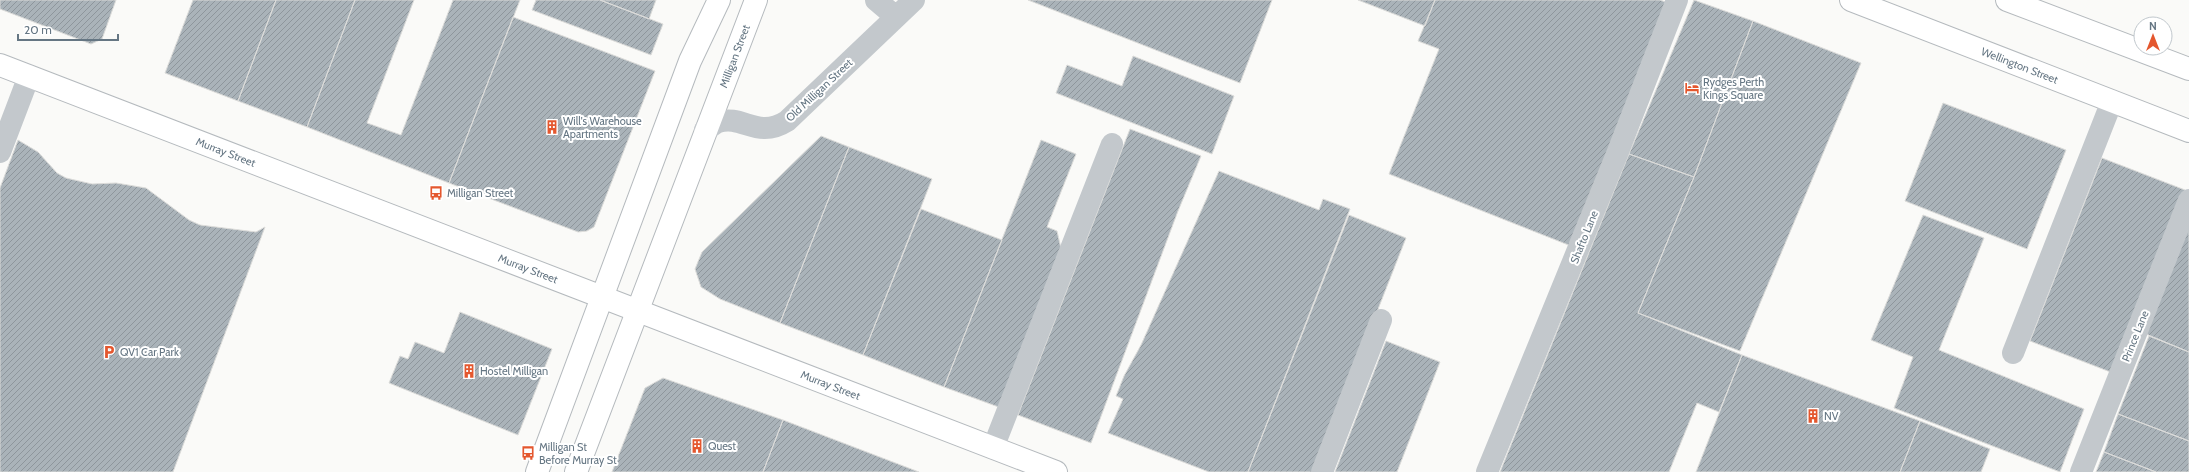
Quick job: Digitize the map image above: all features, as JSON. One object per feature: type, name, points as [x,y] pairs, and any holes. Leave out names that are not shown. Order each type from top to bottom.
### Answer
[{"type":"main road","points":[[537,472],[690,61],[719,0]]},
{"type":"main road","name":"Milligan Street","points":[[576,472],[638,312],[705,130],[756,0]]},
{"type":"main road","name":"Wellington Street","points":[[1851,0],[2189,131]]},
{"type":"main road","points":[[2007,0],[2189,69]]},
{"type":"main road","name":"Murray Street","points":[[0,65],[1047,470]]},
{"type":"street","points":[[876,0],[896,18]]},
{"type":"street","name":"Old Milligan Street","points":[[705,130],[719,122],[732,122],[762,129],[777,128],[787,121],[914,0]]},
{"type":"street","name":"Shafto Lane","points":[[1487,472],[1617,154],[1677,0]]},
{"type":"street","points":[[0,152],[29,76]]},
{"type":"street","points":[[2013,353],[2112,101]]},
{"type":"street","points":[[993,448],[1112,144]]},
{"type":"street","name":"Prince Lane","points":[[2081,472],[2189,200]]},
{"type":"street","points":[[1322,472],[1381,320]]},
{"type":"building","points":[[0,0],[116,0],[102,39],[91,44],[0,9]]},
{"type":"building","points":[[193,0],[276,0],[238,101],[165,73]]},
{"type":"building","points":[[276,0],[355,0],[307,127],[238,101]]},
{"type":"building","points":[[355,0],[414,0],[367,123],[401,135],[453,0],[520,0],[449,183],[307,127]]},
{"type":"building","points":[[536,0],[600,0],[663,24],[651,55],[532,10]]},
{"type":"building","points":[[600,0],[656,0],[649,19]]},
{"type":"building","points":[[1028,0],[1272,0],[1240,83]]},
{"type":"building","points":[[1358,0],[1435,0],[1425,26]]},
{"type":"building","points":[[1435,0],[1660,0],[1668,3],[1571,246],[1389,174],[1439,49],[1418,41]]},
{"type":"building","name":"Rydges Perth Kings Square","points":[[1694,0],[1753,21],[1694,177],[1629,154]]},
{"type":"building","name":"Will's Warehouse Apartments","points":[[513,17],[655,71],[594,227],[587,231],[578,232],[449,183]]},
{"type":"building","points":[[1753,21],[1861,63],[1740,351],[1638,313],[1694,177]]},
{"type":"building","points":[[1133,56],[1234,96],[1212,154],[1056,93],[1067,65],[1122,86]]},
{"type":"building","points":[[1943,103],[2066,150],[2027,249],[1905,201]]},
{"type":"building","points":[[1130,129],[1201,156],[1178,211],[1091,443],[1018,415]]},
{"type":"building","points":[[821,136],[849,147],[780,323],[720,299],[701,287],[695,269],[702,252]]},
{"type":"building","name":"QV1 Car Park","points":[[18,140],[38,152],[57,173],[66,178],[92,184],[116,183],[146,188],[189,220],[200,225],[256,232],[265,227],[173,472],[0,472],[0,188]]},
{"type":"building","points":[[1041,140],[1076,154],[1047,227],[1057,231],[1063,257],[1004,409],[944,387]]},
{"type":"building","points":[[849,147],[932,179],[863,355],[780,323]]},
{"type":"building","points":[[1629,154],[1694,177],[1638,313],[1742,355],[1719,412],[1697,403],[1669,472],[1500,472]]},
{"type":"building","points":[[2102,158],[2185,190],[2113,373],[2030,341]]},
{"type":"building","points":[[1219,171],[1319,210],[1323,199],[1350,209],[1248,472],[1209,472],[1108,433],[1123,399],[1116,396],[1124,376],[1141,345]]},
{"type":"building","points":[[921,209],[1002,240],[944,387],[863,355]]},
{"type":"building","points":[[1349,215],[1406,238],[1314,472],[1248,472]]},
{"type":"building","points":[[1923,215],[1984,238],[1939,350],[2084,409],[2060,472],[1894,408],[1913,357],[1871,340]]},
{"type":"building","points":[[2189,223],[2189,352],[2146,334]]},
{"type":"building","name":"Hostel Milligan","points":[[460,312],[552,349],[518,435],[389,383],[400,356],[408,359],[415,342],[444,353]]},
{"type":"building","points":[[2149,336],[2189,352],[2189,441],[2118,414]]},
{"type":"building","points":[[1386,341],[1440,362],[1397,472],[1335,472]]},
{"type":"building","name":"NV","points":[[1742,355],[1920,421],[1900,472],[1696,472]]},
{"type":"building","name":"Quest","points":[[663,378],[783,420],[763,472],[612,472],[645,388]]},
{"type":"building","points":[[2118,414],[2189,441],[2189,472],[2156,472],[2104,452]]},
{"type":"building","points":[[783,420],[919,472],[763,472]]},
{"type":"building","points":[[1920,421],[1990,449],[1981,472],[1900,472]]},
{"type":"building","points":[[2104,452],[2156,472],[2096,472]]},
{"type":"place","name":"Rydges Perth Kings Square","points":[[1692,88]]},
{"type":"place","name":"Will's Warehouse Apartments","points":[[552,127]]},
{"type":"place","name":"Milligan Street","points":[[436,193]]},
{"type":"place","name":"QV1 Car Park","points":[[109,352]]},
{"type":"place","name":"Hostel Milligan","points":[[469,371]]},
{"type":"place","name":"NV","points":[[1813,416]]},
{"type":"place","name":"Quest","points":[[697,446]]},
{"type":"place","name":"Milligan St Before Murray St","points":[[528,453]]}]
